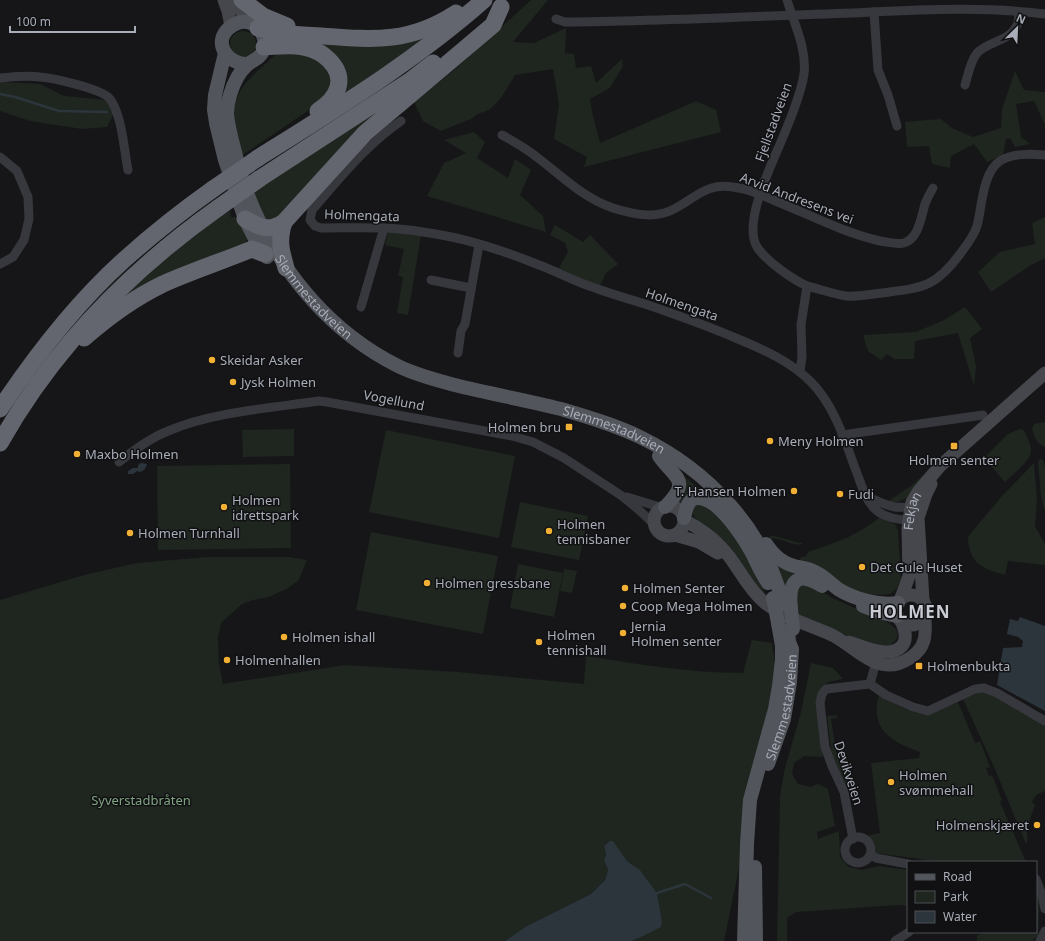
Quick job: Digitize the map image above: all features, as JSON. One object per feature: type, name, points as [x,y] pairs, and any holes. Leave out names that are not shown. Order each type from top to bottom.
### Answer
[{"type":"highway","points":[[242,0],[255,11],[273,21],[318,36]]},
{"type":"highway","points":[[254,25],[282,33],[380,39],[406,36],[427,29],[446,20],[474,0]]},
{"type":"highway","points":[[0,409],[17,383],[51,338],[96,287],[153,235],[213,189],[258,158],[402,66],[436,41],[484,0]]},
{"type":"highway","points":[[0,443],[24,403],[56,357],[84,325],[136,272],[180,235],[259,179],[411,80],[446,53],[505,3]]},
{"type":"highway","points":[[56,357],[70,351],[117,312],[144,294],[259,240],[284,222],[365,133],[493,26],[505,3]]},
{"type":"highway","points":[[258,158],[278,138],[324,108],[332,100],[340,81],[334,64],[325,55],[311,49],[282,46],[264,47]]},
{"type":"highway","points":[[245,219],[259,240]]},
{"type":"highway","points":[[284,222],[281,231],[280,243],[286,268]]},
{"type":"main road","points":[[224,0],[231,26]]},
{"type":"main road","points":[[234,0],[262,34],[264,40],[264,47],[261,55],[255,60],[248,64],[235,62],[225,53],[223,38],[226,32],[231,26],[239,22],[254,25]]},
{"type":"main road","points":[[225,53],[216,89],[215,113],[226,160],[245,219]]},
{"type":"main road","name":"Slemmestadveien","points":[[248,64],[232,89],[227,112],[230,133],[259,240],[315,312],[356,347],[394,370],[442,388],[594,427],[628,440],[659,456],[685,473],[706,490],[730,514],[756,550],[767,574],[768,583],[782,604]]},
{"type":"main road","name":"Slemmestadveien","points":[[259,240],[286,268],[308,296],[331,320],[378,355],[396,365],[416,373],[468,388],[560,409],[604,422],[642,438],[682,462],[706,480],[744,521],[766,555],[776,578],[789,642],[792,649],[791,678],[784,719],[762,781],[756,812],[756,941]]},
{"type":"main road","name":"Fekjan","points":[[877,657],[892,652],[904,644],[905,632],[899,610],[909,576],[908,529],[930,486],[965,443],[1045,373]]},
{"type":"main road","points":[[659,456],[665,465],[675,473],[678,479],[676,494],[658,512],[655,518],[655,525],[659,532],[663,535],[675,535],[692,539],[706,545],[735,566]]},
{"type":"main road","points":[[675,535],[684,526],[686,508],[690,501],[700,498],[712,502],[724,514],[745,542],[768,583]]},
{"type":"main road","points":[[664,507],[673,507],[680,511],[684,519],[721,547],[757,595],[768,605],[839,639],[865,658],[877,657],[883,665],[896,665],[916,654],[920,649],[925,636],[926,609],[923,600],[914,595],[910,595],[899,610],[882,613],[840,597],[816,582],[806,578],[798,580],[792,587],[790,595],[782,604]]},
{"type":"main road","name":"Fekjan","points":[[914,515],[923,600]]},
{"type":"main road","points":[[744,521],[759,534],[774,555],[785,563],[814,572],[839,589],[855,597],[889,604],[899,610],[906,625],[917,625],[925,618]]},
{"type":"main road","name":"Slemmestadveien","points":[[744,941],[750,800],[770,727],[779,686],[782,646],[786,626]]},
{"type":"street","name":"Fjellstadveien","points":[[787,0],[800,38],[804,60],[804,73],[784,135],[760,195],[755,214],[754,239],[764,256],[796,280],[807,286],[845,296],[857,296],[917,289],[937,279],[951,267],[966,246],[977,226],[981,202],[993,169],[1000,161],[1012,156],[1045,155]]},
{"type":"street","points":[[556,19],[565,22],[626,21],[967,10],[1045,14]]},
{"type":"street","points":[[874,12],[878,70],[898,126]]},
{"type":"street","points":[[966,85],[972,62],[977,54],[982,49],[1016,29],[1020,12]]},
{"type":"street","points":[[0,78],[39,76],[100,92],[109,98],[118,115],[128,170]]},
{"type":"street","name":"Holmengata","points":[[401,121],[378,138],[351,165],[312,210],[310,220],[315,226],[321,228],[384,228],[424,232],[479,244],[515,256],[595,288],[646,304],[716,329],[767,351],[800,372],[824,397],[842,435],[867,496],[880,503],[896,507],[914,515]]},
{"type":"street","name":"Arvid Andresens vei","points":[[502,135],[538,158],[569,184],[588,197],[612,207],[632,213],[646,215],[671,210],[704,190],[718,186],[729,186],[760,195],[849,232],[898,244],[906,242],[913,237],[933,188]]},
{"type":"street","points":[[0,157],[17,171],[28,197],[29,219],[24,240],[13,257],[0,264]]},
{"type":"street","points":[[361,307],[384,228]]},
{"type":"street","points":[[458,353],[479,244]]},
{"type":"street","points":[[431,280],[471,288]]},
{"type":"street","points":[[800,372],[802,357],[801,325],[807,286]]},
{"type":"street","name":"Vogellund","points":[[118,462],[134,449],[167,431],[196,421],[258,410],[327,402],[512,436],[533,442],[564,458],[622,496],[640,510],[655,525]]},
{"type":"street","points":[[842,435],[983,415]]},
{"type":"street","name":"Vogellund","points":[[622,496],[664,507]]},
{"type":"street","points":[[877,657],[870,684],[886,695],[913,707],[928,711],[975,688],[984,688],[997,693],[1045,721]]},
{"type":"street","name":"Devikveien","points":[[853,839],[844,792],[825,747],[820,703],[822,694],[826,689],[870,684]]},
{"type":"street","points":[[861,838],[868,842],[870,845],[871,854],[869,858],[862,862],[854,862],[847,857],[846,848],[853,839],[861,838]]},
{"type":"street","points":[[871,854],[876,858],[907,864]]},
{"type":"street","points":[[1037,882],[1045,909]]},
{"type":"street","points":[[1040,941],[1045,931]]},
{"type":"street","points":[[895,941],[907,933]]},
{"type":"green space","points":[[531,0],[548,0],[513,42],[534,43],[566,28],[565,53],[574,54],[576,68],[591,66],[596,83],[622,59],[623,66],[610,88],[590,99],[600,143],[696,101],[716,110],[721,132],[584,167],[587,157],[554,139],[559,104],[553,69],[515,75],[501,98],[494,106],[473,118],[441,131],[423,121],[414,102],[453,71]]},
{"type":"green space","points":[[243,31],[252,35],[256,44],[252,53],[243,57],[234,53],[230,44],[234,35]]},
{"type":"green space","points":[[431,34],[343,95],[317,43]]},
{"type":"green space","points":[[284,51],[315,57],[331,74],[331,86],[321,102],[241,156],[233,123],[236,99],[250,78],[256,72],[274,56]]},
{"type":"green space","points":[[1015,71],[1024,90],[1045,92],[1045,125],[1034,101],[1016,104],[1021,137],[1030,144],[1015,147],[1010,138],[1006,139],[1003,155],[987,162],[974,144],[951,156],[950,168],[932,164],[929,146],[907,147],[905,122],[941,119],[952,128],[973,137],[1001,128],[1002,109]]},
{"type":"green space","points":[[0,82],[40,84],[64,96],[107,100],[114,113],[107,127],[82,129],[30,121],[0,111]]},
{"type":"green space","points":[[394,99],[280,218],[266,225],[252,193]]},
{"type":"green space","points":[[474,132],[485,142],[477,158],[508,178],[515,159],[531,170],[520,195],[543,216],[546,232],[427,196],[444,163],[466,153],[444,140]]},
{"type":"green space","points":[[230,210],[231,217],[238,217],[247,239],[245,244],[117,303],[171,254],[209,224]]},
{"type":"green space","points":[[1045,217],[1045,258],[1031,265],[991,292],[978,272],[1000,252],[1035,244],[1032,223]]},
{"type":"green space","points":[[555,225],[583,242],[590,235],[618,264],[606,273],[600,286],[582,280],[559,268],[568,252],[565,243],[550,235]]},
{"type":"green space","points":[[388,232],[421,235],[408,315],[397,313],[403,277],[398,276],[404,249],[385,245]]},
{"type":"green space","points":[[965,307],[982,329],[970,338],[976,366],[974,386],[958,333],[915,341],[914,359],[894,359],[887,354],[881,360],[868,351],[863,335],[916,332],[944,320]]},
{"type":"green space","points":[[1045,422],[1045,447],[1037,440],[1032,429],[1034,424]]},
{"type":"green space","points":[[294,429],[294,456],[243,457],[242,430]]},
{"type":"green space","points":[[1020,429],[1024,430],[1025,432],[1031,450],[1030,454],[1025,463],[1005,482],[984,458],[1008,434]]},
{"type":"green space","points":[[386,430],[515,456],[499,538],[369,512]]},
{"type":"green space","points":[[948,452],[908,497],[898,502],[887,502],[911,486]]},
{"type":"green space","points":[[1040,459],[1043,460],[1045,467],[1044,509],[1041,495],[1038,462]]},
{"type":"green space","name":"Holmen idrettspark","points":[[290,464],[291,548],[158,550],[157,466]]},
{"type":"green space","points":[[1033,464],[1037,498],[1035,526],[1045,544],[1045,565],[1008,561],[1005,575],[983,567],[972,556],[968,544],[969,536],[1003,495]]},
{"type":"green space","points":[[681,474],[704,492],[681,504],[678,502]]},
{"type":"green space","name":"Holmen tennisbaner","points":[[520,502],[588,516],[579,560],[511,547]]},
{"type":"green space","points":[[701,504],[724,519],[757,573],[765,593],[696,519],[693,513],[694,508]]},
{"type":"green space","points":[[879,518],[895,524],[898,530],[901,579],[897,588],[890,594],[880,595],[860,593],[800,562],[800,558],[806,556],[808,552],[854,534]]},
{"type":"green space","name":"Holmen gressbane","points":[[371,532],[498,556],[483,634],[356,610]]},
{"type":"green space","points":[[770,536],[779,537],[802,544],[798,545],[774,538],[770,539]]},
{"type":"green space","name":"Syverstadbråten","points":[[208,557],[289,557],[307,560],[298,581],[288,588],[269,597],[242,604],[221,623],[218,638],[219,665],[223,684],[345,665],[458,672],[584,684],[586,656],[683,670],[743,673],[752,640],[772,643],[776,669],[743,849],[724,941],[631,941],[639,938],[662,921],[657,893],[640,870],[627,861],[612,841],[608,841],[604,846],[606,855],[604,860],[608,870],[605,880],[591,894],[525,927],[505,941],[0,941],[0,600],[84,575],[137,563]]},
{"type":"green space","points":[[774,560],[800,572],[786,584],[785,589]]},
{"type":"green space","points":[[518,564],[563,573],[554,617],[510,608]]},
{"type":"green space","points":[[564,569],[577,571],[572,593],[560,591]]},
{"type":"green space","points":[[802,585],[814,586],[832,598],[889,623],[897,630],[898,634],[896,640],[887,646],[868,643],[798,614],[796,602],[797,591]]},
{"type":"green space","points":[[811,663],[833,668],[843,679],[833,681],[823,686],[817,698],[823,757],[804,756],[794,763],[792,774],[798,784],[810,787],[818,784],[828,789],[835,826],[817,832],[818,839],[839,831],[840,857],[849,867],[862,870],[879,866],[907,870],[907,906],[899,905],[796,912],[787,918],[787,941],[777,941],[780,797],[784,772],[801,712]]},
{"type":"green space","points":[[980,692],[993,694],[1045,724],[1045,791],[1036,795],[1032,802],[1035,805],[1030,818],[1027,832],[1028,840],[1026,844],[994,767],[963,699]]},
{"type":"green space","points":[[879,695],[903,708],[924,714],[939,711],[958,702],[975,743],[980,741],[990,767],[986,768],[989,776],[992,775],[1002,800],[1000,802],[1026,861],[934,861],[877,853],[874,842],[866,836],[880,833],[871,763],[919,758],[920,752],[900,744],[885,733],[880,726],[877,717]]},
{"type":"green space","points":[[837,715],[837,718],[831,719],[836,752],[846,753],[852,786],[847,787],[832,758],[827,716]]},
{"type":"green space","points":[[1037,894],[1040,896],[1038,936],[1032,941],[977,941],[977,935],[984,933],[1037,933]]},
{"type":"water","points":[[141,463],[147,464],[144,470],[140,472],[137,471],[133,474],[128,474],[128,471],[133,468],[138,468],[138,465]]},
{"type":"water","points":[[1020,617],[1045,626],[1045,711],[997,685],[1003,648],[1022,647],[1023,641],[1018,637],[1007,634],[1010,619],[1018,621]]},
{"type":"water","points":[[609,841],[613,841],[627,861],[640,870],[657,893],[662,921],[661,927],[631,941],[505,941],[525,927],[591,894],[605,880],[608,870],[604,860],[606,855],[604,846]]},
{"type":"waterway","points":[[0,94],[15,97],[59,111],[107,112]]},
{"type":"waterway","points":[[657,893],[685,884],[711,898]]},
{"type":"place","name":"Skeidar Asker","points":[[212,360]]},
{"type":"place","name":"Jysk Holmen","points":[[233,382]]},
{"type":"place","name":"Holmen bru","points":[[569,427]]},
{"type":"place","name":"Meny Holmen","points":[[770,441]]},
{"type":"place","name":"Holmen senter","points":[[954,446]]},
{"type":"place","name":"Maxbo Holmen","points":[[77,454]]},
{"type":"place","name":"T. Hansen Holmen","points":[[794,491]]},
{"type":"place","name":"Fudi","points":[[840,494]]},
{"type":"place","name":"Holmen idrettspark","points":[[224,507]]},
{"type":"place","name":"Holmen tennisbaner","points":[[549,531]]},
{"type":"place","name":"Holmen Turnhall","points":[[130,533]]},
{"type":"place","name":"Det Gule Huset","points":[[862,567]]},
{"type":"place","name":"Holmen gressbane","points":[[427,583]]},
{"type":"place","name":"Holmen Senter","points":[[625,588]]},
{"type":"place","name":"Coop Mega Holmen","points":[[623,606]]},
{"type":"place","name":"Jernia Holmen senter","points":[[623,633]]},
{"type":"place","name":"Holmen ishall","points":[[284,637]]},
{"type":"place","name":"Holmen tennishall","points":[[539,642]]},
{"type":"place","name":"Holmenhallen","points":[[227,660]]},
{"type":"place","name":"Holmenbukta","points":[[919,666]]},
{"type":"place","name":"Holmen svømmehall","points":[[891,782]]},
{"type":"place","name":"Holmenskjæret","points":[[1037,825]]},
{"type":"district","name":"HOLMEN","points":[[910,611]]}]
